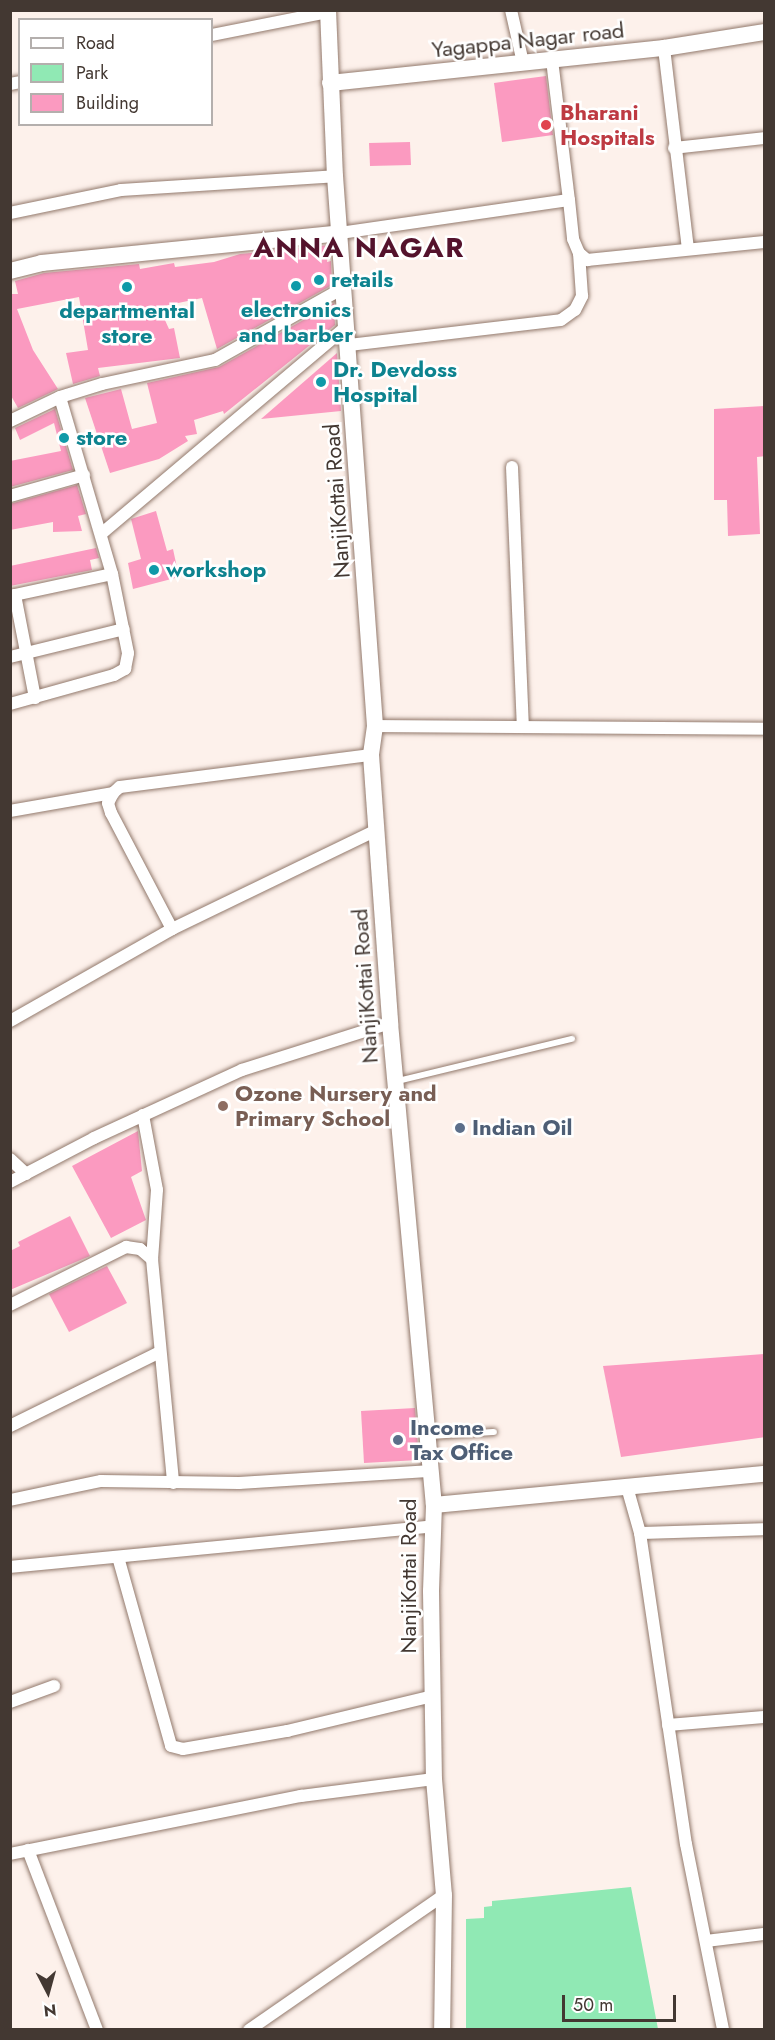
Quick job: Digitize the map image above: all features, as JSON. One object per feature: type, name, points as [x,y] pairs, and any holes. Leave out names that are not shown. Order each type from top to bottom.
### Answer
[{"type":"main road","name":"NanjiKottai Road","points":[[328,11],[335,176],[345,287],[375,726],[371,755],[376,830],[428,1471],[434,1505],[434,1779],[444,1895],[442,2030]]},
{"type":"main road","name":"Yagappa Nagar road","points":[[330,82],[664,48],[765,32]]},
{"type":"main road","points":[[10,272],[42,263],[340,233]]},
{"type":"main road","points":[[434,1505],[765,1474]]},
{"type":"street","points":[[511,10],[523,63]]},
{"type":"street","points":[[213,35],[328,11]]},
{"type":"street","points":[[664,48],[674,148],[688,248]]},
{"type":"street","points":[[349,345],[561,320],[575,310],[582,296],[579,253],[573,239],[552,60]]},
{"type":"street","points":[[674,148],[765,138]]},
{"type":"street","points":[[10,213],[121,190],[335,176]]},
{"type":"street","points":[[340,233],[569,200]]},
{"type":"street","points":[[579,253],[588,260],[602,260],[688,248],[765,242]]},
{"type":"street","points":[[10,421],[60,397],[102,384],[215,360],[345,287]]},
{"type":"street","points":[[101,534],[347,326]]},
{"type":"street","points":[[10,704],[125,669],[128,653],[112,574],[60,397]]},
{"type":"street","points":[[512,467],[523,727]]},
{"type":"street","points":[[10,496],[84,475]]},
{"type":"street","points":[[35,698],[13,596],[112,574]]},
{"type":"street","points":[[10,657],[124,629]]},
{"type":"street","points":[[375,726],[765,729]]},
{"type":"street","points":[[172,929],[111,813],[108,804],[113,793],[120,787],[371,755]]},
{"type":"street","points":[[10,811],[113,793]]},
{"type":"street","points":[[10,1020],[172,929],[376,830]]},
{"type":"street","points":[[10,1182],[143,1115],[242,1070],[390,1023]]},
{"type":"street","points":[[143,1115],[157,1190],[152,1259],[160,1352],[168,1396],[173,1483]]},
{"type":"street","points":[[10,1159],[26,1174]]},
{"type":"street","points":[[10,1305],[126,1247],[140,1249],[152,1259]]},
{"type":"street","points":[[10,1426],[160,1352]]},
{"type":"street","points":[[10,1500],[101,1481],[173,1483],[428,1471]]},
{"type":"street","points":[[627,1487],[640,1533],[668,1725],[723,2030]]},
{"type":"street","points":[[10,1567],[433,1526]]},
{"type":"street","points":[[640,1533],[765,1529]]},
{"type":"street","points":[[118,1557],[171,1746],[183,1749],[287,1731],[433,1696]]},
{"type":"street","points":[[10,1702],[54,1686]]},
{"type":"street","points":[[668,1725],[765,1717]]},
{"type":"street","points":[[10,1854],[302,1796],[434,1779]]},
{"type":"street","points":[[28,1850],[97,2030]]},
{"type":"street","points":[[249,2030],[444,1895]]},
{"type":"street","points":[[706,1941],[765,1934]]},
{"type":"lane","points":[[395,1081],[572,1040]]},
{"type":"lane","points":[[426,1436],[495,1432]]},
{"type":"green space","points":[[631,1887],[658,2029],[466,2029],[466,1919],[484,1918],[484,1907],[492,1906],[492,1901]]},
{"type":"building","points":[[546,76],[553,135],[502,142],[494,83]]},
{"type":"building","points":[[410,142],[411,165],[370,166],[369,143]]},
{"type":"building","points":[[329,245],[327,262],[331,261],[332,285],[217,349],[202,298],[159,307],[169,329],[174,328],[180,358],[98,368],[100,376],[73,384],[66,353],[88,350],[79,297],[17,309],[33,350],[58,389],[18,408],[10,394],[10,294],[18,294],[15,281],[44,273],[139,264],[140,269],[174,263],[175,267],[214,262],[240,254]]},
{"type":"building","points":[[334,303],[335,325],[224,414],[223,411],[194,420],[197,434],[185,436],[188,441],[159,459],[110,473],[85,398],[121,389],[132,429],[157,423],[147,383],[219,367]]},
{"type":"building","name":"Dr. Devdoss Hospital","points":[[337,353],[341,411],[261,419]]},
{"type":"building","points":[[765,406],[765,456],[757,457],[760,534],[728,536],[727,500],[714,500],[714,409]]},
{"type":"building","points":[[55,409],[73,470],[10,487],[10,461],[61,451],[54,423],[20,440],[15,428]]},
{"type":"building","points":[[77,485],[86,514],[78,516],[82,531],[53,532],[53,522],[10,530],[10,504]]},
{"type":"building","points":[[156,511],[167,551],[173,549],[179,577],[133,589],[128,563],[141,559],[131,519]]},
{"type":"building","points":[[96,548],[99,558],[90,560],[92,570],[10,586],[10,566]]},
{"type":"building","points":[[138,1131],[142,1171],[131,1177],[146,1220],[111,1238],[72,1166]]},
{"type":"building","points":[[70,1216],[90,1256],[10,1290],[10,1251],[20,1246],[18,1242]]},
{"type":"building","points":[[107,1266],[127,1303],[69,1332],[49,1294]]},
{"type":"building","points":[[765,1354],[765,1437],[621,1457],[603,1366]]},
{"type":"building","name":"Income Tax Office","points":[[415,1408],[419,1460],[364,1463],[361,1411]]},
{"type":"place","name":"Bharani Hospitals","points":[[546,125]]},
{"type":"place","name":"retails","points":[[319,280]]},
{"type":"place","name":"electronics and barber","points":[[296,286]]},
{"type":"place","name":"departmental store","points":[[127,287]]},
{"type":"place","name":"Dr. Devdoss Hospital","points":[[321,382]]},
{"type":"place","name":"store","points":[[64,438]]},
{"type":"place","name":"workshop","points":[[154,570]]},
{"type":"place","name":"Ozone Nursery and Primary School","points":[[223,1106]]},
{"type":"place","name":"Indian Oil","points":[[460,1128]]},
{"type":"place","name":"Income Tax Office","points":[[398,1440]]},
{"type":"district","name":"ANNA NAGAR","points":[[359,248]]}]
